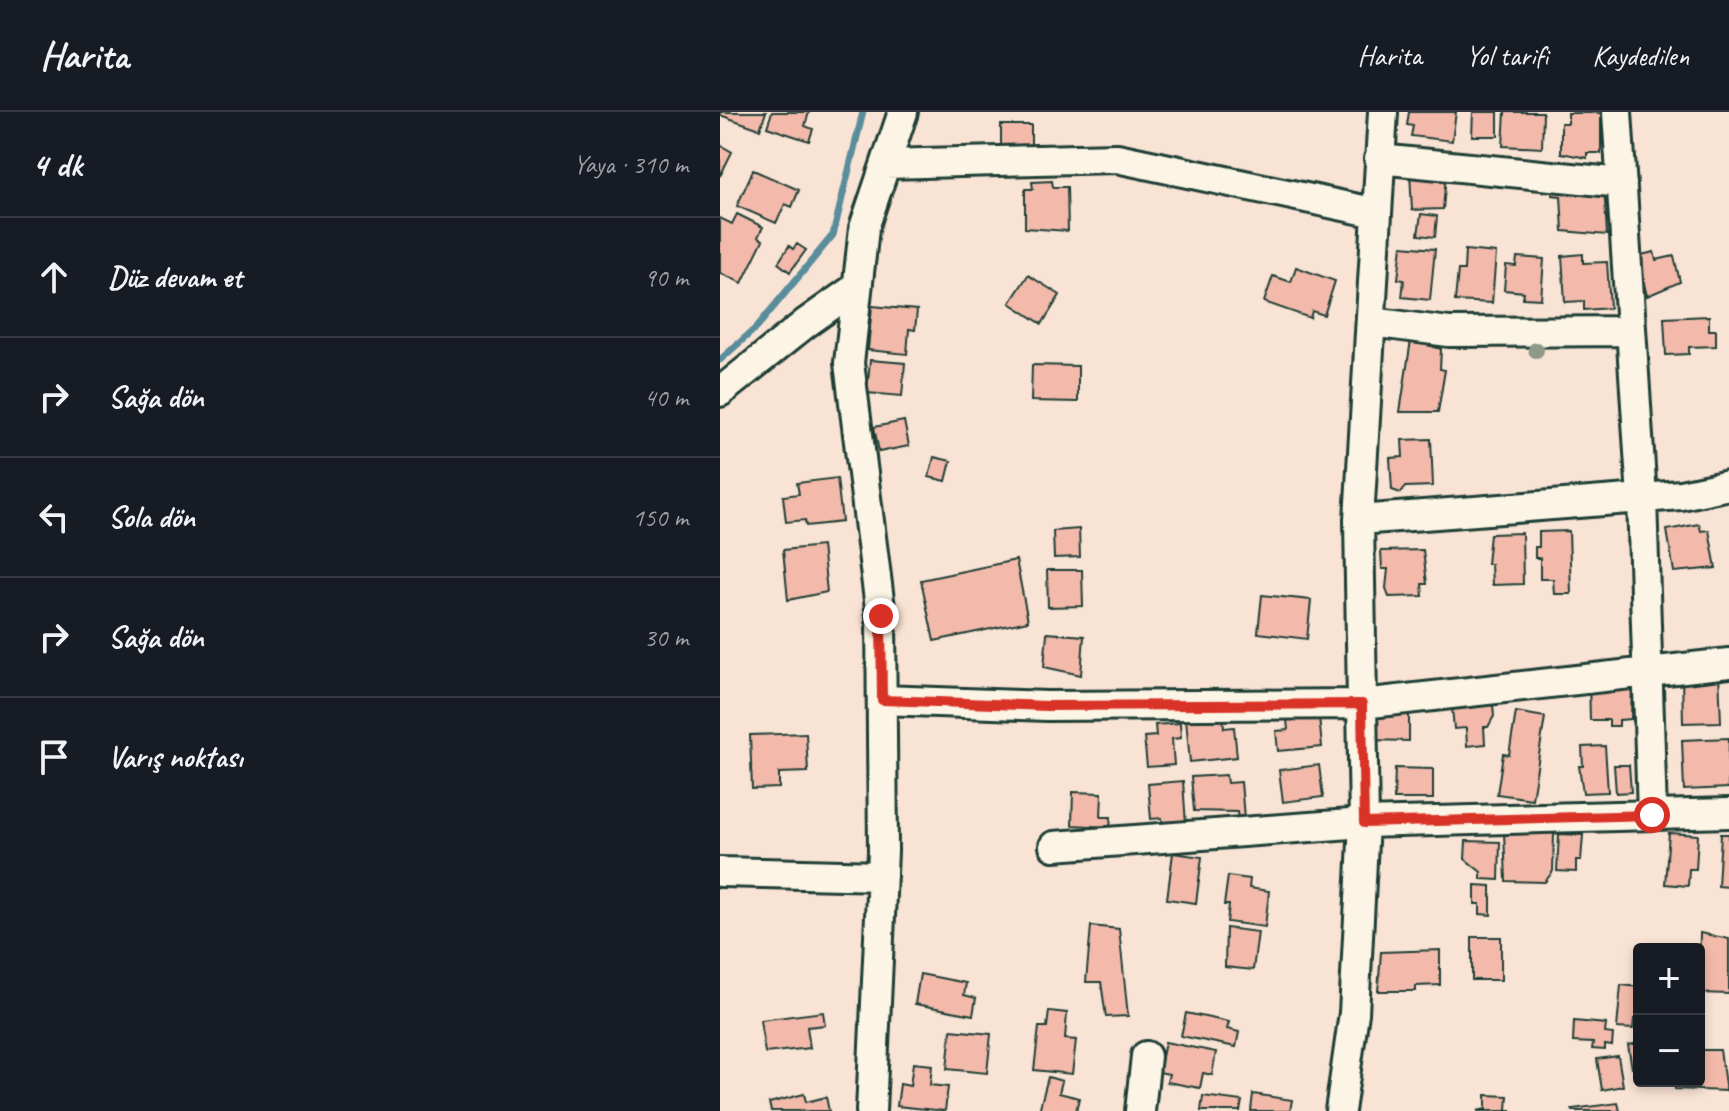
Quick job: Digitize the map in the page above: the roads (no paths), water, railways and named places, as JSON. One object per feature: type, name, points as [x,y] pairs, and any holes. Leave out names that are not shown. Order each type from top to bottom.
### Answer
[{"type":"street","points":[[1340,1111],[1354,1013],[1364,823],[1359,520],[1383,112]]},
{"type":"street","points":[[1617,112],[1642,498],[1652,815]]},
{"type":"street","points":[[871,1111],[882,876],[881,616],[849,363],[864,228],[886,164],[895,114]]},
{"type":"street","points":[[886,164],[1117,158],[1377,213]]},
{"type":"street","points":[[1379,159],[1622,183]]},
{"type":"street","points":[[720,392],[806,323],[857,287]]},
{"type":"street","points":[[1371,322],[1449,332],[1631,331]]},
{"type":"street","points":[[1359,520],[1681,495],[1729,485]]},
{"type":"street","points":[[882,700],[1047,706],[1362,704],[1729,663]]},
{"type":"street","points":[[1054,846],[1364,823],[1729,813]]},
{"type":"street","points":[[720,872],[882,876]]},
{"type":"street","points":[[1140,1111],[1146,1056]]},
{"type":"waterway","points":[[720,360],[757,327],[833,235],[863,112]]}]
